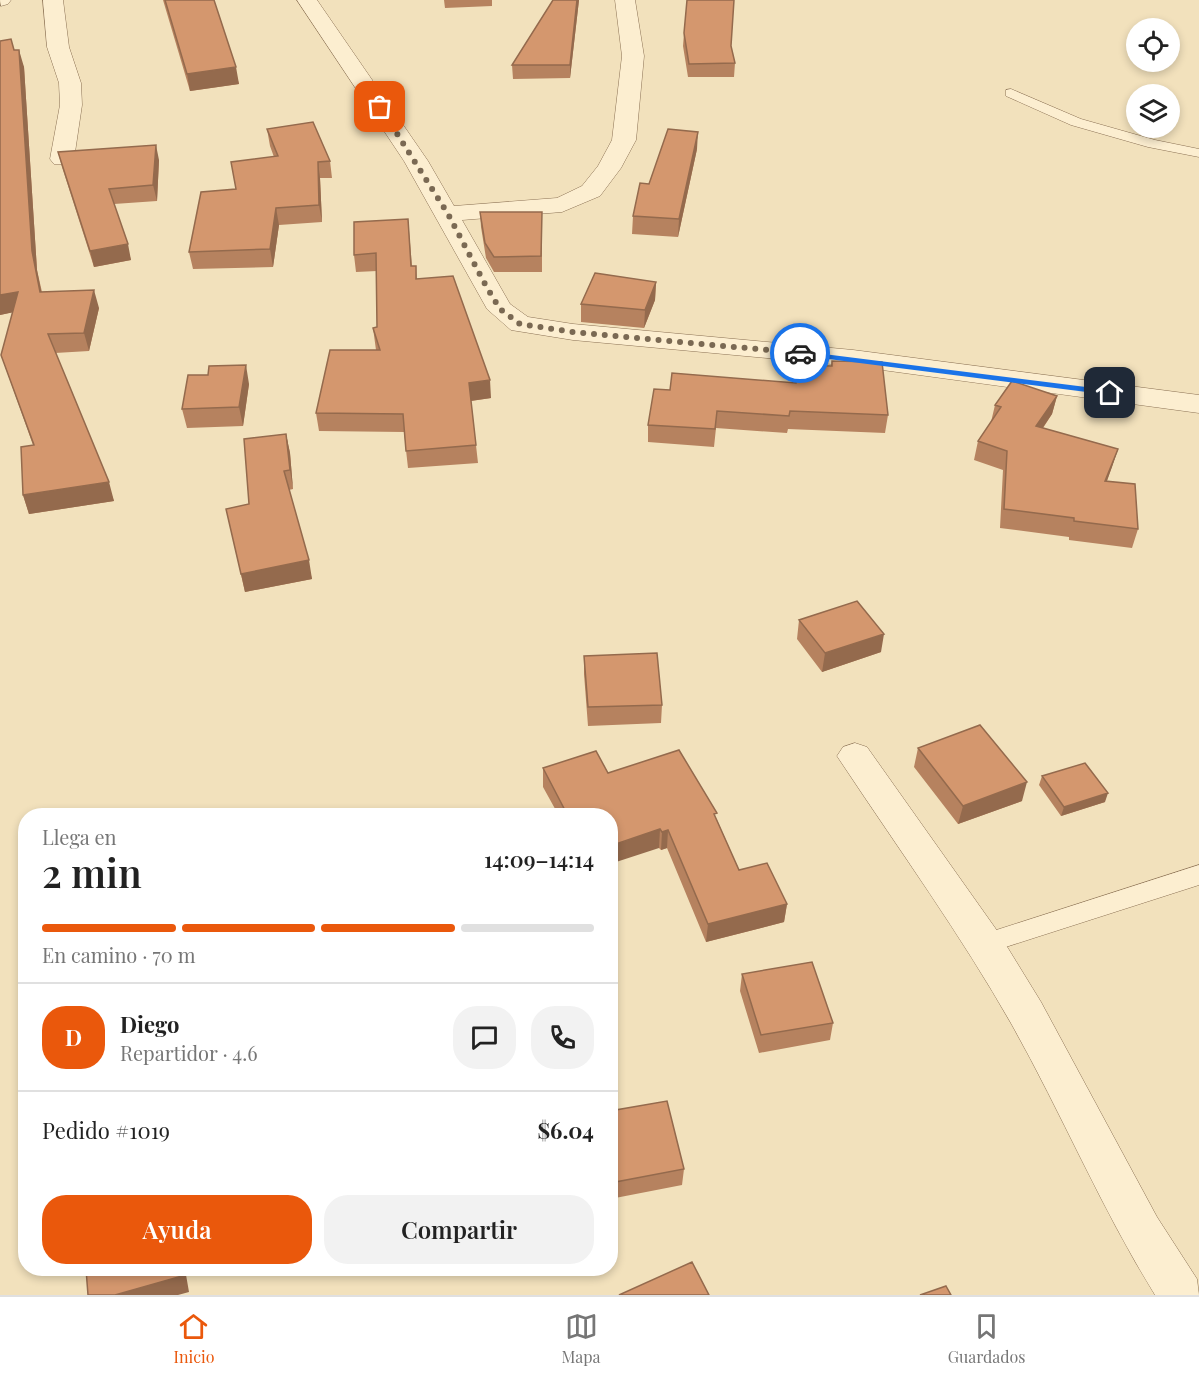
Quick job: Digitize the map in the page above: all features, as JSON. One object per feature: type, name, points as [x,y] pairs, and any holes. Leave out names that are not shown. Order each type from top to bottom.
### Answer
[{"type":"street","points":[[53,0],[58,47],[70,83],[71,105],[62,159]]},
{"type":"street","points":[[307,0],[410,152],[448,214],[490,294],[500,309],[520,324],[573,332],[853,358],[1199,404]]},
{"type":"street","points":[[448,214],[562,205],[591,191],[609,168],[624,140],[633,56],[625,0]]},
{"type":"street","points":[[855,756],[984,944],[1027,1014],[1140,1233],[1181,1295]]},
{"type":"lane","points":[[1011,93],[1076,122],[1153,144],[1199,153]]},
{"type":"lane","points":[[984,944],[1199,875]]},
{"type":"building","points":[[165,0],[214,0],[236,67],[187,74]]},
{"type":"building","points":[[553,0],[577,0],[570,65],[512,65]]},
{"type":"building","points":[[687,0],[734,0],[731,46],[735,63],[689,64],[684,33]]},
{"type":"building","points":[[11,39],[14,50],[19,50],[32,251],[40,292],[94,290],[84,333],[48,334],[109,482],[23,495],[21,447],[34,445],[1,355],[18,292],[0,295],[0,41]]},
{"type":"building","points":[[313,122],[330,161],[318,162],[319,205],[276,208],[270,249],[189,252],[201,192],[236,189],[231,162],[278,156],[267,129]]},
{"type":"building","points":[[668,129],[698,132],[679,219],[633,216],[640,183],[649,184]]},
{"type":"building","points":[[156,145],[153,185],[109,189],[128,244],[90,251],[58,152]]},
{"type":"building","points":[[480,212],[542,212],[541,256],[494,257],[485,243]]},
{"type":"building","points":[[408,219],[411,266],[416,266],[416,279],[453,276],[490,380],[469,383],[476,445],[406,451],[403,414],[316,413],[330,350],[380,350],[373,328],[377,327],[376,253],[354,255],[354,222]]},
{"type":"building","points":[[595,273],[656,282],[645,310],[581,304]]},
{"type":"building","points":[[832,361],[882,362],[888,415],[790,411],[789,416],[717,411],[715,429],[648,425],[654,389],[670,390],[672,373],[796,383],[796,365],[832,366]]},
{"type":"building","points":[[246,365],[239,407],[182,409],[188,375],[208,375],[209,366]]},
{"type":"building","points":[[1012,381],[1057,396],[1036,426],[1118,449],[1105,481],[1135,484],[1138,529],[1004,509],[1007,451],[978,441],[1001,407],[995,405]]},
{"type":"building","points":[[286,434],[290,470],[284,471],[309,560],[241,574],[226,509],[249,504],[244,439]]},
{"type":"building","points":[[857,601],[884,634],[825,653],[799,620]]},
{"type":"building","points":[[657,653],[662,705],[588,707],[584,656]]},
{"type":"building","points":[[980,725],[1027,782],[963,806],[918,748]]},
{"type":"building","points":[[679,750],[717,813],[714,814],[739,870],[767,863],[787,904],[708,924],[668,830],[662,832],[660,829],[618,843],[618,808],[564,808],[543,768],[596,751],[608,773]]},
{"type":"building","points":[[1085,763],[1108,793],[1064,807],[1042,776]]},
{"type":"building","points":[[812,962],[833,1023],[761,1035],[742,974]]},
{"type":"building","points":[[667,1101],[684,1169],[618,1181],[618,1110]]},
{"type":"building","points":[[692,1262],[709,1295],[619,1295]]},
{"type":"building","points":[[87,1276],[182,1276],[115,1295],[88,1295]]},
{"type":"building","points":[[946,1286],[951,1295],[920,1295]]},
{"type":"way so far","points":[[380,107],[448,214],[500,309],[520,324],[573,332],[800,353]]},
{"type":"route","points":[[800,353],[853,358],[1110,393]]}]
